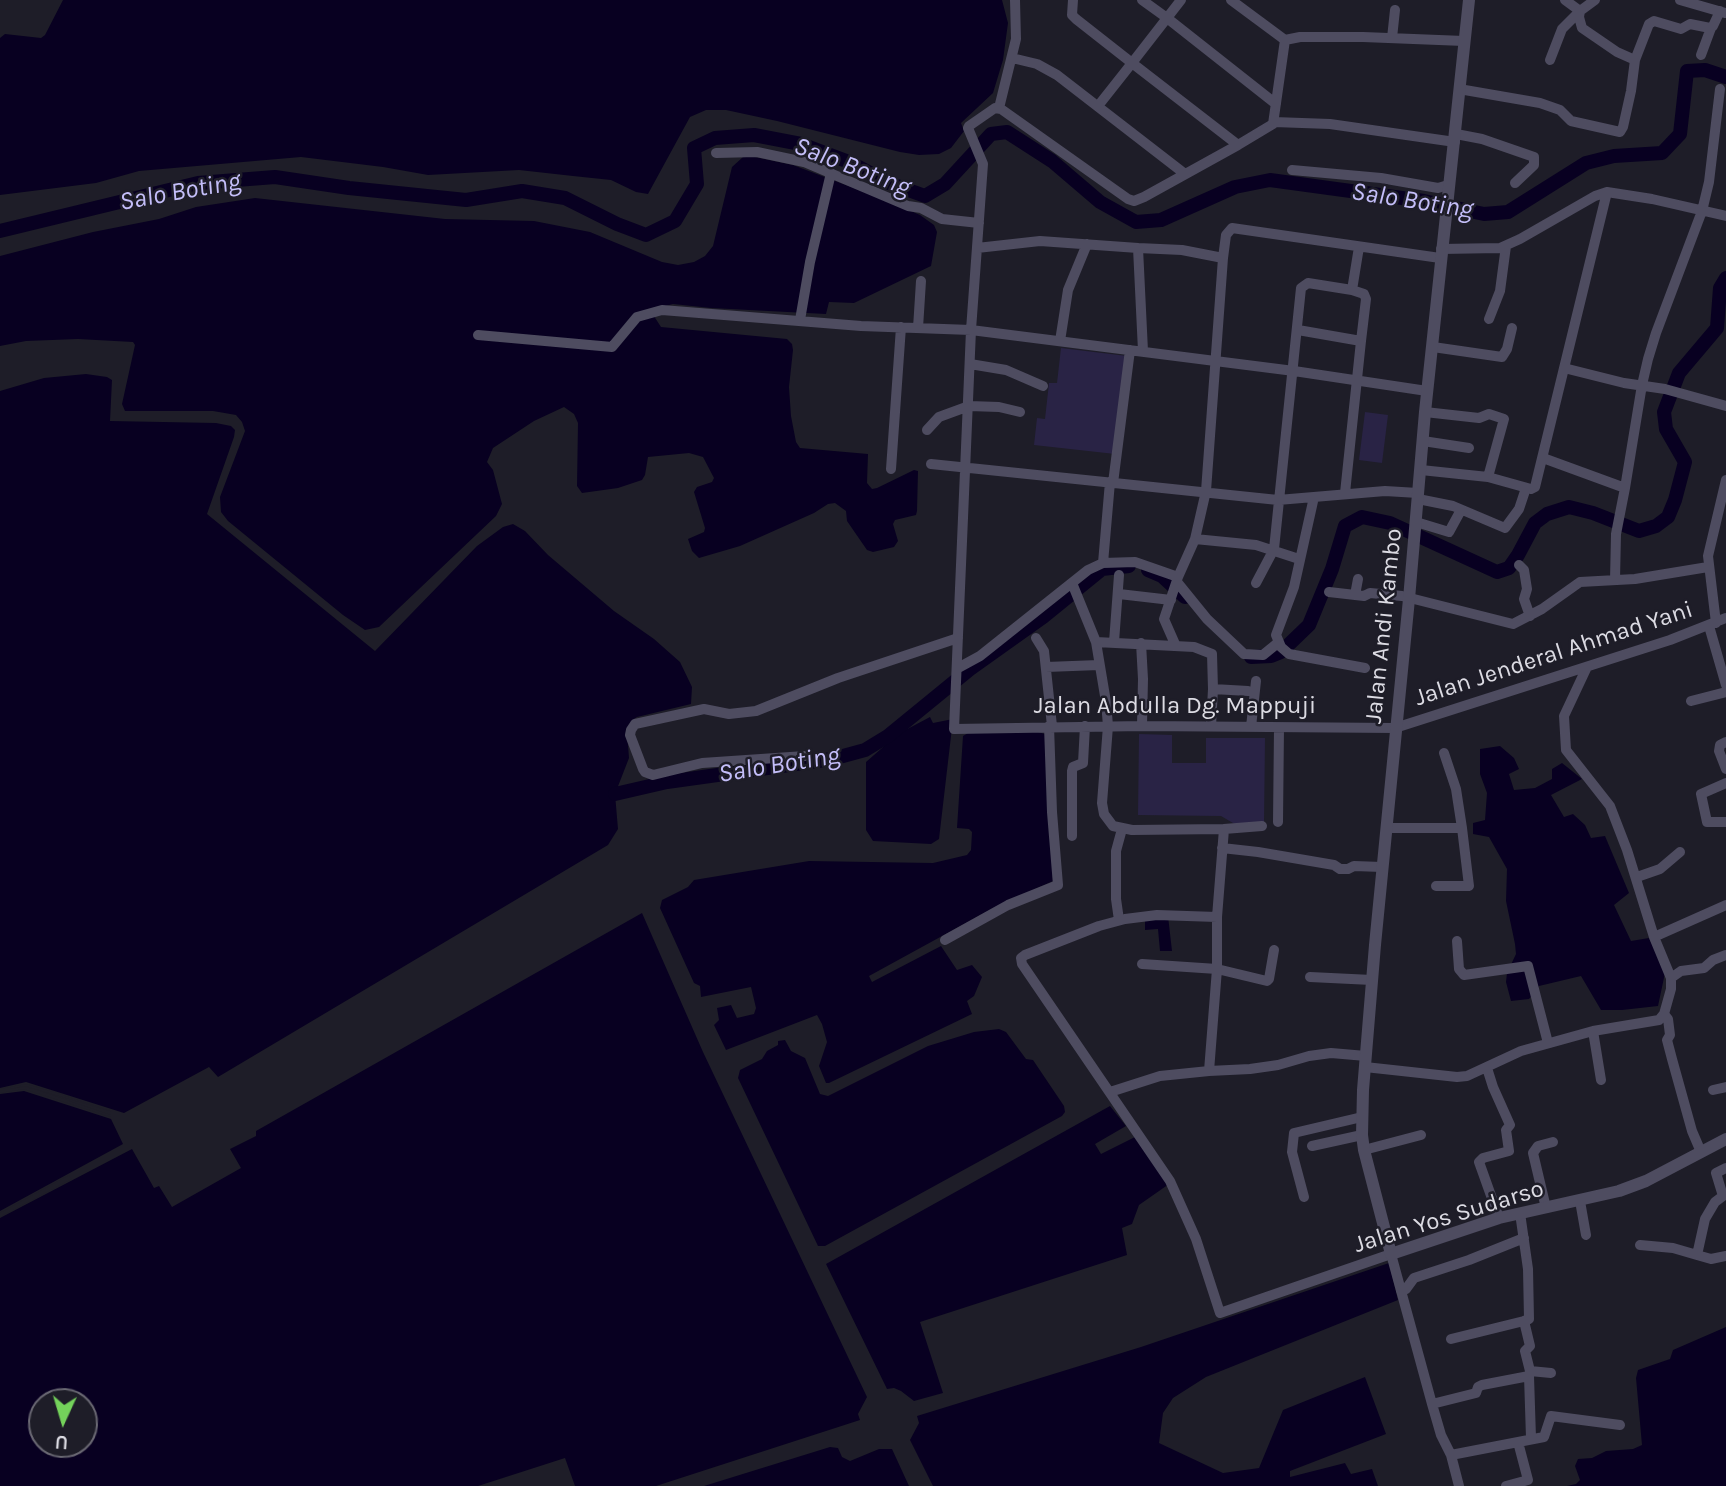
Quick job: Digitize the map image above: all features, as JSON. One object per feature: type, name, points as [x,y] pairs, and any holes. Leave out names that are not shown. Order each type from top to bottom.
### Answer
[{"type":"street","points":[[958,670],[971,330],[983,160],[968,128],[973,122],[999,108],[1016,39],[1015,0]]},
{"type":"street","points":[[1073,0],[1072,15],[1238,145]]},
{"type":"street","points":[[1142,0],[1276,104]]},
{"type":"street","points":[[1098,106],[1181,0]]},
{"type":"street","points":[[1231,0],[1285,40],[1300,37],[1464,41]]},
{"type":"street","name":"Jalan Andi Kambo","points":[[1391,1254],[1364,1150],[1362,1117],[1382,867],[1427,391],[1469,0]]},
{"type":"street","points":[[1565,0],[1580,11]]},
{"type":"street","points":[[1550,60],[1562,29],[1595,0]]},
{"type":"street","points":[[1680,0],[1723,12],[1711,28],[1701,55]]},
{"type":"street","points":[[1392,38],[1395,10]]},
{"type":"street","points":[[1580,11],[1582,28],[1617,52],[1635,60]]},
{"type":"street","points":[[1459,89],[1540,103],[1560,110],[1574,122],[1620,132],[1640,42],[1651,22],[1679,29],[1688,23],[1711,28]]},
{"type":"street","points":[[1274,122],[1285,40]]},
{"type":"street","points":[[1012,58],[1047,69],[1185,174]]},
{"type":"street","points":[[1615,580],[1616,534],[1642,385],[1656,333],[1702,211],[1713,160],[1720,89]]},
{"type":"street","points":[[999,108],[1134,201],[1238,145],[1274,122],[1340,125],[1482,139],[1534,157],[1534,166],[1515,183]]},
{"type":"street","points":[[716,153],[763,152],[790,161],[803,162],[942,219],[979,223]]},
{"type":"street","points":[[1292,170],[1381,178],[1448,189]]},
{"type":"street","points":[[800,320],[810,262],[831,173]]},
{"type":"street","points":[[1420,470],[1488,477],[1526,488],[1535,487],[1607,192]]},
{"type":"street","points":[[1175,644],[1164,622],[1177,581],[1195,540],[1206,491],[1223,258],[1226,235],[1232,228],[1359,247],[1441,253],[1506,246],[1595,196],[1607,192],[1726,216]]},
{"type":"street","points":[[977,248],[1025,241],[1182,250],[1223,258]]},
{"type":"street","points":[[1060,341],[1068,290],[1087,244]]},
{"type":"street","points":[[1489,319],[1500,291],[1506,246]]},
{"type":"street","points":[[1352,290],[1359,247]]},
{"type":"street","points":[[1138,248],[1143,351]]},
{"type":"street","points":[[918,328],[921,281]]},
{"type":"street","points":[[1256,583],[1274,550],[1302,285],[1315,284],[1352,290],[1364,294],[1366,299],[1345,493]]},
{"type":"street","points":[[478,335],[612,347],[637,317],[662,310],[861,326],[971,330],[1294,371],[1427,391]]},
{"type":"street","points":[[891,470],[901,327]]},
{"type":"street","points":[[1433,346],[1502,357],[1507,349],[1512,328]]},
{"type":"street","points":[[1298,330],[1361,341]]},
{"type":"street","points":[[1103,563],[1111,482],[1130,350]]},
{"type":"street","points":[[970,364],[1006,370],[1044,386]]},
{"type":"street","points":[[1563,368],[1624,383],[1670,390],[1726,405]]},
{"type":"street","points":[[928,430],[939,417],[969,406],[999,407],[1020,412]]},
{"type":"street","points":[[1425,412],[1479,418],[1489,414],[1504,419],[1488,477]]},
{"type":"street","points":[[1423,441],[1469,448]]},
{"type":"street","points":[[1543,458],[1625,488]]},
{"type":"street","points":[[931,464],[1278,500],[1385,491],[1418,496],[1445,504],[1505,528],[1519,509],[1526,488]]},
{"type":"street","points":[[1726,480],[1709,548],[1708,567],[1726,685]]},
{"type":"street","points":[[1283,648],[1276,635],[1294,587],[1314,497]]},
{"type":"street","points":[[1415,527],[1449,532],[1461,510]]},
{"type":"street","points":[[1195,540],[1240,542],[1299,559]]},
{"type":"street","points":[[958,670],[980,656],[1011,629],[1074,588],[1087,570],[1103,563],[1135,562],[1177,581],[1207,619],[1244,654],[1263,655],[1283,648],[1365,668]]},
{"type":"street","points":[[1519,565],[1524,570],[1527,589],[1524,599],[1530,616]]},
{"type":"street","points":[[1329,592],[1355,595],[1374,593],[1409,599],[1508,625],[1530,616],[1580,582],[1708,567]]},
{"type":"street","points":[[1114,642],[1119,575]]},
{"type":"street","points":[[1355,595],[1358,579]]},
{"type":"street","points":[[1074,588],[1096,642],[1108,726],[1102,803],[1108,821],[1122,829],[1224,829],[1262,826]]},
{"type":"street","points":[[1119,594],[1172,598]]},
{"type":"street","name":"Jalan Jenderal Ahmad Yani","points":[[1395,728],[1717,622]]},
{"type":"street","points":[[805,756],[702,763],[649,774],[643,769],[630,735],[635,724],[704,709],[729,714],[756,710],[838,678],[958,638]]},
{"type":"street","points":[[945,940],[1008,905],[1058,885],[1046,667],[1044,651],[1036,638]]},
{"type":"street","points":[[1096,642],[1175,644],[1212,654],[1211,726]]},
{"type":"street","points":[[1141,643],[1142,726]]},
{"type":"street","points":[[1046,667],[1099,665]]},
{"type":"street","points":[[1217,917],[1157,915],[1119,920],[1021,958],[1022,964],[1110,1092],[1160,1076],[1250,1069],[1331,1053],[1457,1077],[1467,1076],[1511,1054],[1548,1043],[1593,1031],[1658,1020],[1664,1014],[1671,978],[1654,937],[1637,877],[1610,806],[1566,750],[1564,716],[1587,667]]},
{"type":"street","name":"Jalan Abdulla Dg. Mappuji","points":[[958,670],[954,729],[1051,726],[1395,728]]},
{"type":"street","points":[[1251,727],[1256,681]]},
{"type":"street","points":[[1213,689],[1248,691]]},
{"type":"street","points":[[1691,701],[1726,692]]},
{"type":"street","points":[[1072,836],[1072,771],[1073,767],[1083,763],[1085,726]]},
{"type":"street","points":[[1278,822],[1279,728]]},
{"type":"street","points":[[1726,742],[1721,744],[1719,751],[1726,769]]},
{"type":"street","points":[[1436,886],[1469,886],[1456,789],[1444,753]]},
{"type":"street","points":[[1726,783],[1701,794],[1707,822],[1726,822]]},
{"type":"street","points":[[1386,828],[1462,828]]},
{"type":"street","points":[[1119,920],[1116,851],[1122,829]]},
{"type":"street","points":[[1209,1071],[1224,829]]},
{"type":"street","points":[[1222,848],[1334,865],[1340,869],[1354,866],[1382,867]]},
{"type":"street","points":[[1637,877],[1660,869],[1680,852]]},
{"type":"street","points":[[1654,937],[1726,905]]},
{"type":"street","points":[[1457,941],[1459,970],[1462,974],[1528,966],[1548,1043]]},
{"type":"street","points":[[1142,964],[1217,969],[1267,981],[1274,950]]},
{"type":"street","points":[[1671,978],[1681,971],[1704,968],[1713,960],[1726,955]]},
{"type":"street","points":[[1310,977],[1372,980]]},
{"type":"street","points":[[1664,1014],[1668,1019],[1670,1035],[1667,1040],[1672,1059],[1692,1131],[1701,1152]]},
{"type":"street","points":[[1593,1031],[1601,1080]]},
{"type":"street","points":[[1487,1068],[1510,1125],[1506,1129],[1509,1151],[1483,1158],[1479,1162],[1499,1218]]},
{"type":"street","points":[[1713,1090],[1726,1087]]},
{"type":"street","name":"Jalan Yos Sudarso","points":[[1110,1092],[1170,1181],[1210,1277],[1220,1313],[1499,1218],[1580,1201],[1635,1185],[1726,1139]]},
{"type":"street","points":[[1304,1196],[1292,1152],[1294,1133],[1362,1117]]},
{"type":"street","points":[[1312,1146],[1362,1135]]},
{"type":"street","points":[[1364,1150],[1420,1135]]},
{"type":"street","points":[[1546,1208],[1534,1153],[1538,1146],[1553,1142]]},
{"type":"street","points":[[1697,1255],[1705,1219],[1715,1202],[1723,1196],[1717,1173],[1726,1168]]},
{"type":"street","points":[[1580,1201],[1586,1235]]},
{"type":"street","points":[[1451,1339],[1529,1319],[1528,1269],[1520,1213]]},
{"type":"street","points":[[1401,1291],[1406,1289],[1414,1278],[1524,1238]]},
{"type":"street","points":[[1640,1245],[1673,1248],[1711,1258],[1726,1256]]},
{"type":"street","points":[[1391,1254],[1441,1435],[1451,1455],[1459,1486]]},
{"type":"street","points":[[1524,1321],[1530,1346],[1525,1351],[1530,1373],[1531,1438]]},
{"type":"street","points":[[1432,1404],[1476,1393],[1482,1385],[1530,1373],[1551,1373]]},
{"type":"street","points":[[1451,1455],[1545,1435],[1551,1416],[1620,1425]]},
{"type":"street","points":[[1506,1486],[1528,1480],[1518,1442]]},
{"type":"shaded area","points":[[63,0],[1002,0],[1008,23],[1003,60],[993,93],[961,123],[964,131],[951,148],[939,154],[900,152],[777,121],[726,110],[706,110],[690,117],[648,194],[636,192],[611,180],[519,170],[428,175],[301,157],[139,171],[96,183],[0,195],[0,38],[5,34],[41,38]]},
{"type":"shaded area","points":[[743,157],[793,165],[888,201],[920,215],[934,225],[937,232],[931,266],[854,303],[829,302],[826,314],[673,304],[650,310],[661,327],[787,339],[793,350],[789,387],[791,416],[796,442],[800,448],[868,454],[867,483],[872,489],[914,470],[918,471],[916,515],[895,520],[893,524],[898,541],[894,547],[873,552],[867,550],[847,521],[846,511],[835,503],[740,546],[699,558],[692,551],[688,539],[704,532],[705,528],[694,492],[697,487],[712,482],[714,478],[703,457],[689,453],[648,457],[642,480],[618,488],[582,493],[577,486],[578,423],[574,414],[564,407],[534,421],[493,448],[487,462],[493,470],[502,504],[496,516],[379,627],[365,630],[228,521],[221,512],[220,497],[245,431],[236,415],[213,411],[125,411],[122,404],[135,345],[133,342],[78,339],[26,341],[0,346],[0,256],[93,232],[159,219],[196,207],[255,198],[445,219],[534,221],[590,232],[662,262],[678,265],[694,262],[705,256],[713,246],[732,167]]},
{"type":"shaded area","points":[[1061,348],[1127,356],[1115,454],[1034,445],[1037,418],[1045,419],[1049,383],[1057,383]]},
{"type":"shaded area","points":[[86,374],[112,380],[110,421],[216,423],[231,426],[235,430],[234,437],[207,514],[375,651],[477,546],[503,527],[513,524],[525,531],[548,555],[614,611],[654,639],[680,662],[692,687],[691,704],[637,717],[631,721],[627,732],[629,758],[615,794],[618,829],[608,845],[218,1077],[209,1067],[124,1113],[26,1082],[0,1088],[0,391],[44,378]]},
{"type":"shaded area","points":[[1365,412],[1388,415],[1382,463],[1359,460]]},
{"type":"shaded area","points":[[930,717],[933,723],[953,719],[939,839],[931,844],[873,841],[866,830],[866,762],[898,734]]},
{"type":"shaded area","points":[[1034,731],[1045,734],[1053,881],[995,907],[869,976],[872,982],[941,946],[957,970],[972,965],[982,977],[974,996],[967,1001],[972,1014],[829,1083],[826,1083],[819,1066],[827,1042],[817,1015],[726,1050],[714,1025],[719,1020],[717,1008],[731,1005],[737,1018],[754,1014],[756,1008],[751,987],[701,997],[700,986],[694,983],[660,908],[662,900],[688,887],[694,880],[809,861],[933,863],[967,855],[971,850],[972,832],[969,829],[957,828],[963,736],[970,732]]},
{"type":"shaded area","points":[[1139,734],[1172,735],[1172,763],[1206,763],[1206,738],[1265,738],[1264,823],[1233,823],[1221,816],[1138,815]]},
{"type":"shaded area","points":[[1500,746],[1514,758],[1519,769],[1509,774],[1514,790],[1535,788],[1552,779],[1552,769],[1562,763],[1582,779],[1551,795],[1564,817],[1573,814],[1585,825],[1591,838],[1605,836],[1629,893],[1614,905],[1631,941],[1649,938],[1665,973],[1658,1006],[1601,1010],[1581,976],[1539,986],[1529,999],[1511,1001],[1506,982],[1516,954],[1506,901],[1507,869],[1489,837],[1473,834],[1473,823],[1485,820],[1487,793],[1480,774],[1480,749]]},
{"type":"shaded area","points":[[642,913],[703,1052],[867,1397],[858,1414],[860,1420],[656,1486],[575,1486],[565,1458],[478,1486],[0,1486],[0,1218],[132,1149],[154,1188],[159,1186],[172,1207],[241,1168],[230,1149],[256,1136],[256,1131]]},
{"type":"shaded area","points":[[1168,916],[1172,951],[1160,951],[1158,929],[1145,930],[1145,921]]},
{"type":"shaded area","points":[[999,1029],[1006,1032],[1026,1059],[1033,1060],[1064,1106],[1065,1112],[1062,1116],[825,1246],[818,1246],[738,1078],[740,1070],[762,1059],[767,1051],[778,1045],[778,1041],[785,1040],[791,1051],[805,1058],[820,1094],[828,1096],[928,1046],[974,1032]]},
{"type":"shaded area","points":[[24,1091],[111,1119],[123,1144],[0,1211],[0,1094]]},
{"type":"shaded area","points":[[1110,1106],[1126,1126],[1095,1144],[1101,1154],[1135,1137],[1169,1184],[1139,1205],[1132,1224],[1122,1228],[1127,1255],[920,1322],[943,1393],[914,1401],[901,1391],[887,1389],[826,1264]]},
{"type":"shaded area","points":[[1389,1263],[1398,1300],[1206,1377],[1173,1398],[1163,1413],[1159,1443],[1223,1473],[1259,1468],[1283,1410],[1365,1377],[1386,1434],[1290,1471],[1290,1477],[1345,1463],[1351,1474],[1372,1469],[1378,1486],[933,1486],[910,1440],[919,1423],[917,1416],[1141,1347]]},
{"type":"shaded area","points":[[1726,1327],[1726,1486],[1567,1486],[1580,1480],[1575,1466],[1578,1459],[1642,1445],[1636,1378],[1638,1370],[1670,1359],[1673,1350]]},
{"type":"shaded area","points":[[830,1447],[838,1448],[842,1457],[850,1461],[879,1449],[892,1449],[909,1486],[704,1486]]},
{"type":"pier","points":[[26,1084],[113,1112],[25,1086],[9,1089],[24,1087],[34,1089],[111,1117],[24,1089],[0,1093],[0,1089]]},
{"type":"pier","points":[[69,1175],[72,1179],[0,1217],[0,1213]]},
{"type":"waterway","name":"Salo Boting","points":[[0,231],[198,183],[275,177],[466,200],[522,191],[565,198],[646,235],[675,221],[697,184],[694,148],[715,138],[754,135],[801,144],[925,196],[945,184],[991,134],[1007,132],[1052,161],[1100,202],[1136,222],[1161,220],[1235,187],[1270,180],[1424,201],[1484,214],[1508,212],[1586,163],[1614,156],[1662,153],[1680,134],[1687,71],[1705,70],[1726,77]]},
{"type":"waterway","name":"Salo Boting","points":[[1251,657],[1271,656],[1281,652],[1309,625],[1332,569],[1345,526],[1362,517],[1390,523],[1497,572],[1509,568],[1535,523],[1547,514],[1569,507],[1593,513],[1639,531],[1656,526],[1668,517],[1685,462],[1666,429],[1664,412],[1679,373],[1717,328],[1720,288],[1726,278]]},
{"type":"waterway","name":"Salo Boting","points":[[615,794],[667,782],[832,759],[865,750],[888,736],[970,669],[1043,617],[1102,569],[1129,566]]},
{"type":"waterway","name":"Salo Boting","points":[[1148,570],[1162,576],[1185,597]]}]
